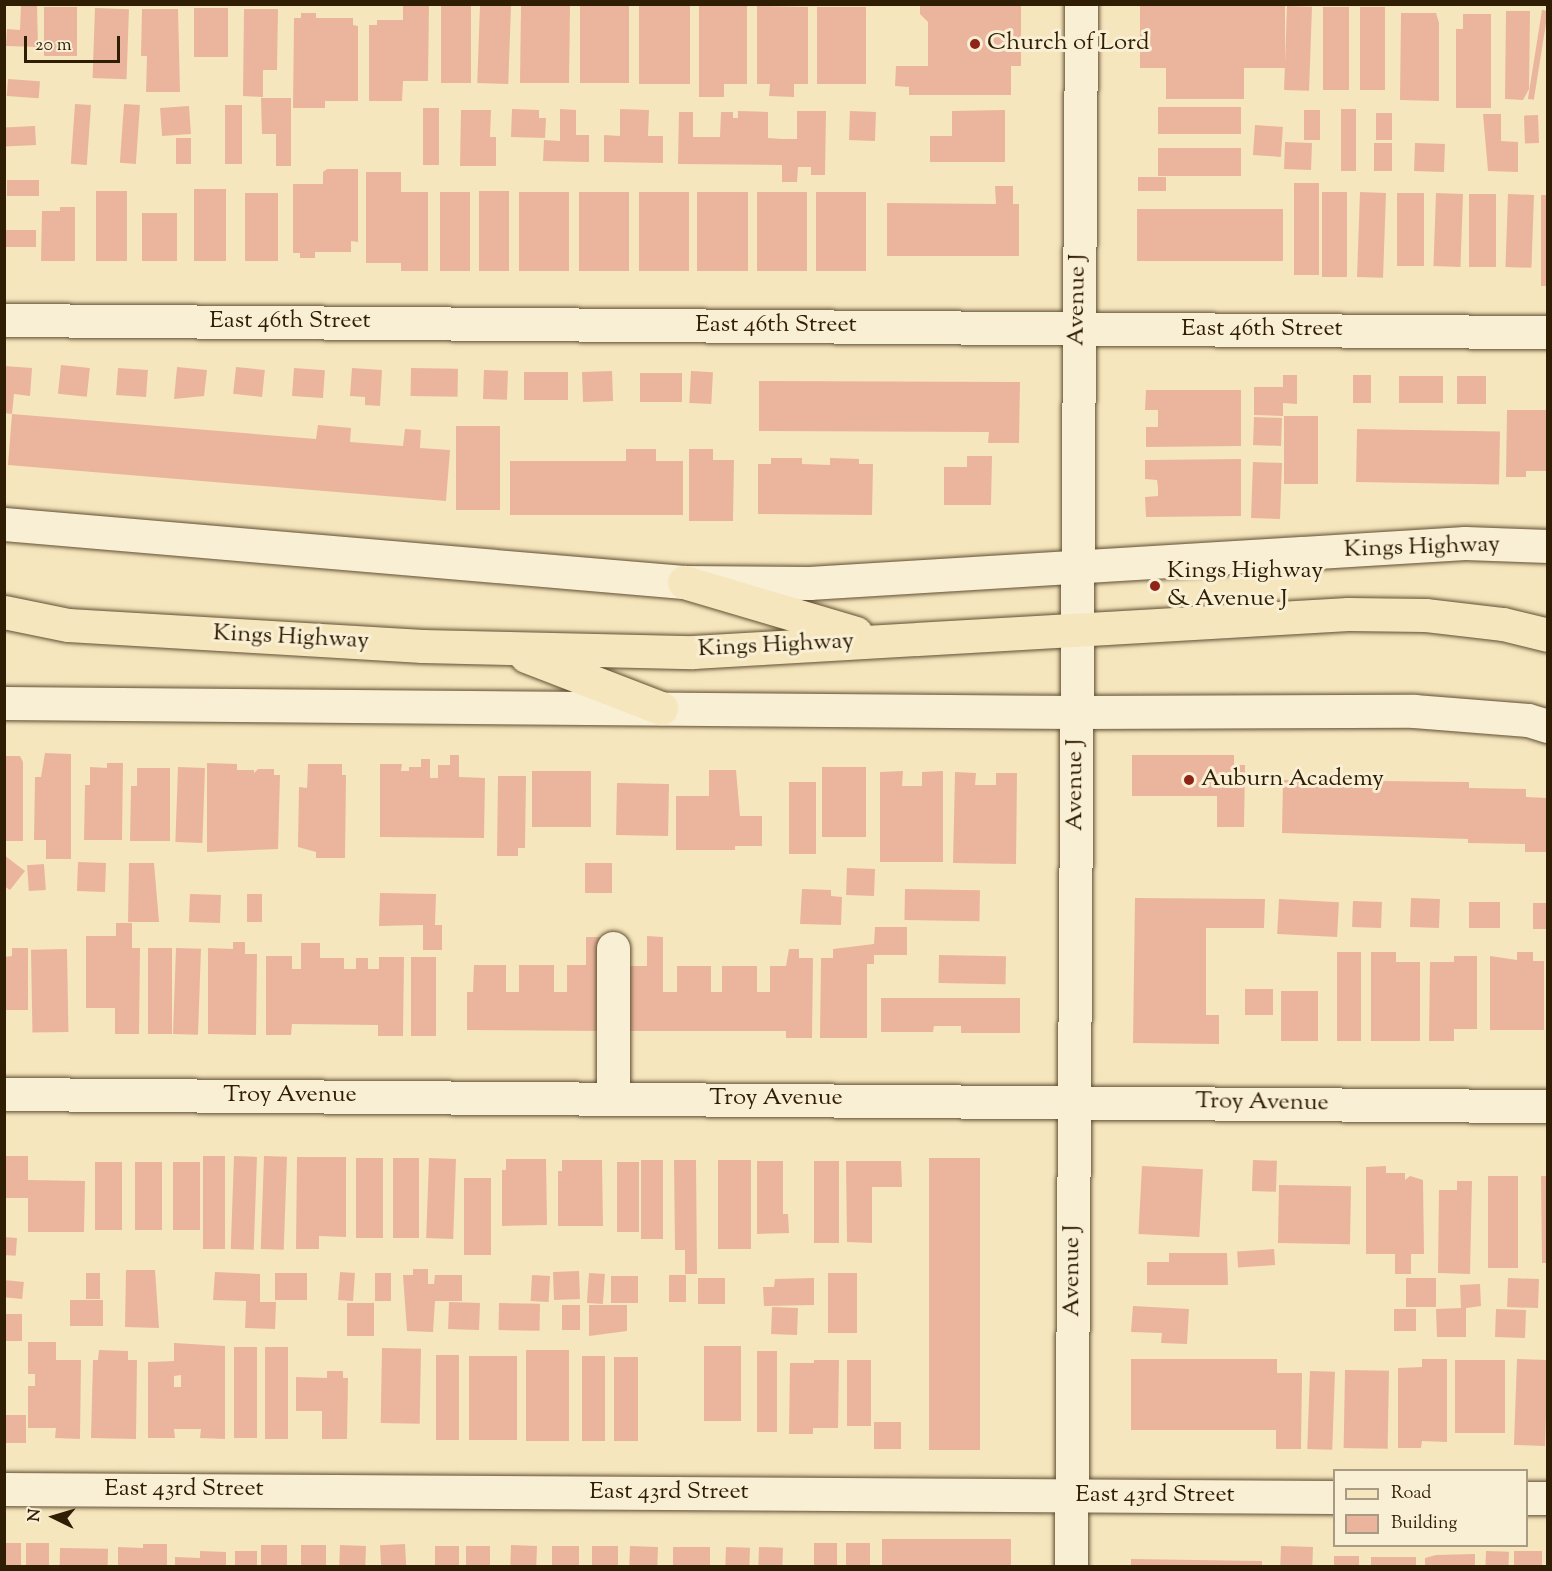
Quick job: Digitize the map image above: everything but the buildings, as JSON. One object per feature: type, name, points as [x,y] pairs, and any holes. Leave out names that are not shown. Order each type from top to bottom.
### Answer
[{"type":"main road","points":[[684,582],[878,640]]},
{"type":"main road","name":"Kings Highway","points":[[4,612],[68,625],[504,648],[693,652],[1348,614],[1425,615],[1503,624],[1548,635]]},
{"type":"main road","points":[[504,648],[661,708]]},
{"type":"street","name":"Avenue J","points":[[1071,1566],[1081,4]]},
{"type":"street","name":"East 46th Street","points":[[4,320],[1548,332]]},
{"type":"street","name":"Kings Highway","points":[[4,524],[684,582],[809,583],[1465,543],[1548,546]]},
{"type":"street","points":[[4,703],[1076,712],[1414,711],[1528,720],[1548,726]]},
{"type":"street","points":[[613,948],[613,1098]]},
{"type":"street","name":"Troy Avenue","points":[[4,1094],[1548,1106]]},
{"type":"street","name":"East 43rd Street","points":[[4,1489],[1333,1497]]},
{"type":"street","points":[[1528,1498],[1548,1498]]},
{"type":"place","name":"Church of Lord","points":[[975,44]]},
{"type":"place","name":"Kings Highway & Avenue J","points":[[1155,586]]},
{"type":"place","name":"Auburn Academy","points":[[1189,780]]}]
